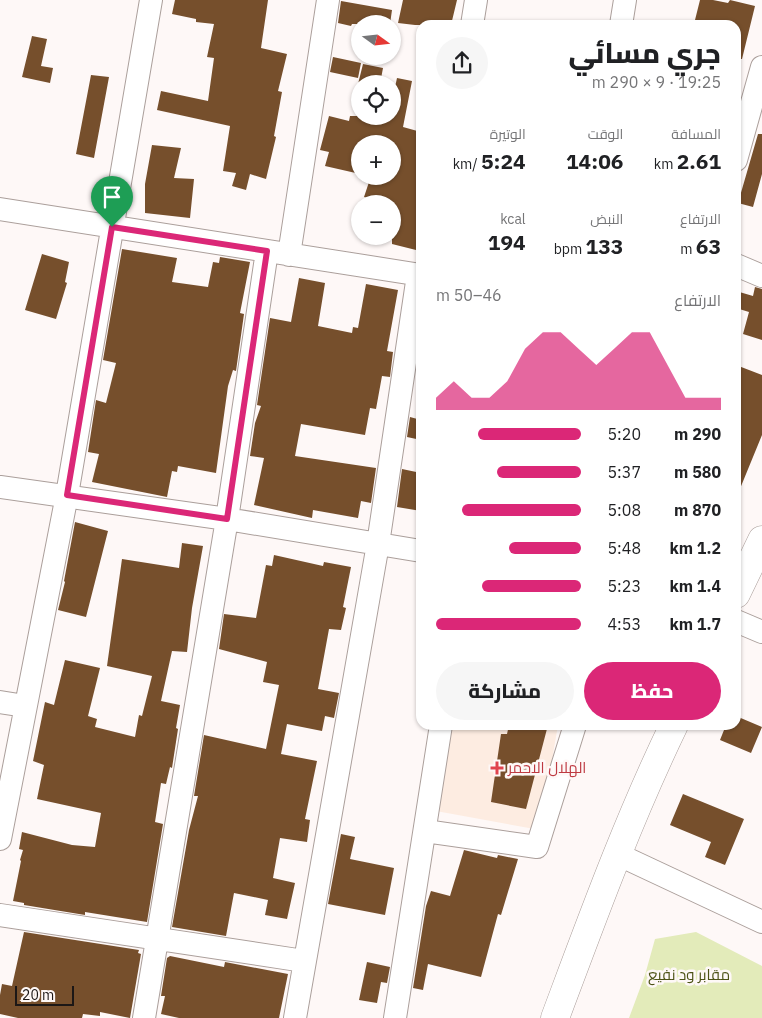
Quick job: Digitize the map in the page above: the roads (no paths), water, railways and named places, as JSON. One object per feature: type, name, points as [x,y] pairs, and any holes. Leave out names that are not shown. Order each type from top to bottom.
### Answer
[{"type":"street","points":[[0,839],[67,495],[151,0]]},
{"type":"street","points":[[289,255],[328,0]]},
{"type":"street","points":[[473,20],[476,0]]},
{"type":"street","points":[[622,20],[625,0]]},
{"type":"street","points":[[741,142],[762,67]]},
{"type":"street","points":[[0,209],[416,274]]},
{"type":"street","points":[[144,1018],[227,519],[267,251]]},
{"type":"street","points":[[741,267],[762,276]]},
{"type":"street","points":[[295,1018],[378,544],[416,301]]},
{"type":"street","points":[[0,487],[227,519],[416,550]]},
{"type":"street","points":[[741,584],[762,540]]},
{"type":"street","points":[[741,623],[762,632]]},
{"type":"street","points":[[0,702],[25,706]]},
{"type":"street","points":[[395,1018],[441,730]]},
{"type":"street","points":[[425,831],[537,847],[573,730]]},
{"type":"street","points":[[555,1018],[617,854],[645,785],[672,730]]},
{"type":"street","points":[[617,854],[762,922]]},
{"type":"street","points":[[0,915],[304,961]]},
{"type":"place","name":"الهلال الاحمر","points":[[497,768]]},
{"type":"park label","name":"مقابر ود نفيع","points":[[689,975]]}]
